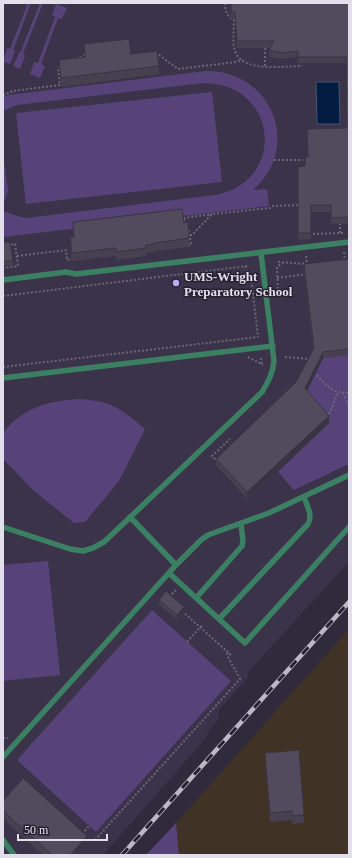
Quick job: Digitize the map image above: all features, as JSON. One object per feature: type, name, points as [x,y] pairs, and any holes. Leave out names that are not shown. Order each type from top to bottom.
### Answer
[{"type":"lane","points":[[3,280],[66,272],[76,274],[349,242]]},
{"type":"lane","points":[[3,527],[70,549],[83,551],[93,548],[104,542],[262,392],[268,382],[274,361],[262,253]]},
{"type":"lane","points":[[3,378],[273,346]]},
{"type":"lane","points":[[3,757],[169,572],[201,540],[219,531],[241,524],[304,497],[349,475]]},
{"type":"lane","points":[[219,619],[308,524],[310,520],[310,513],[304,497]]},
{"type":"lane","points":[[130,517],[176,565]]},
{"type":"lane","points":[[196,598],[242,546],[243,541],[241,524]]},
{"type":"lane","points":[[169,572],[245,643],[349,527]]},
{"type":"lane","points":[[3,840],[14,855]]},
{"type":"path","points":[[224,3],[227,14],[234,20],[235,49],[238,57],[256,66],[302,66]]},
{"type":"path","points":[[265,66],[266,46]]},
{"type":"path","points":[[71,61],[85,55],[92,54]]},
{"type":"path","points":[[85,55],[86,61]]},
{"type":"path","points":[[156,59],[152,57],[158,55],[178,69],[242,60]]},
{"type":"path","points":[[3,95],[13,92],[60,85],[58,68],[64,64]]},
{"type":"path","points":[[61,70],[63,84]]},
{"type":"path","points":[[274,160],[303,160]]},
{"type":"path","points":[[185,246],[191,245],[189,231],[183,218],[270,208],[274,206],[304,205]]},
{"type":"path","points":[[190,235],[192,235],[212,214]]},
{"type":"path","points":[[340,224],[340,233]]},
{"type":"path","points":[[304,234],[348,233]]},
{"type":"path","points":[[3,246],[15,244],[18,266],[3,268]]},
{"type":"path","points":[[17,256],[66,250],[67,260],[82,258]]},
{"type":"path","points":[[343,250],[346,266]]},
{"type":"path","points":[[277,278],[308,274],[306,264],[278,262]]},
{"type":"path","points":[[278,293],[277,267],[284,262]]},
{"type":"path","points":[[3,296],[246,266],[252,285],[259,340]]},
{"type":"path","points":[[3,367],[258,337]]},
{"type":"path","points":[[285,357],[311,359]]},
{"type":"path","points":[[261,358],[262,365]]},
{"type":"path","points":[[312,370],[322,383],[338,392],[349,392]]},
{"type":"path","points":[[323,421],[330,412],[338,392]]},
{"type":"path","points":[[343,393],[349,407]]},
{"type":"path","points":[[218,463],[212,456],[230,439]]},
{"type":"path","points":[[164,595],[168,598],[176,589]]},
{"type":"path","points":[[179,608],[231,655]]},
{"type":"path","points":[[188,642],[203,624]]},
{"type":"path","points":[[95,840],[240,679],[228,657],[228,652]]},
{"type":"path","points":[[3,738],[11,737]]},
{"type":"path","points":[[79,837],[89,826]]},
{"type":"shaded area","name":"UMS-Wright Preparatory School","points":[[3,3],[349,3],[349,562],[249,671],[247,679],[219,710],[218,720],[209,731],[206,738],[103,855],[3,855]]},
{"type":"shaded area","points":[[28,3],[31,3],[13,50],[15,51],[10,64],[3,62],[7,48],[10,49]]},
{"type":"shaded area","points":[[40,3],[43,3],[23,54],[25,56],[20,69],[13,66],[20,53]]},
{"type":"shaded area","points":[[56,4],[67,8],[62,19],[58,18],[41,64],[45,66],[40,78],[30,74],[34,62],[38,63],[55,17],[52,15]]},
{"type":"shaded area","points":[[206,71],[229,74],[248,83],[263,97],[273,114],[277,133],[276,153],[268,172],[253,190],[267,189],[269,206],[3,237],[3,211],[26,218],[215,195],[239,186],[254,172],[263,153],[264,134],[259,115],[247,99],[228,87],[203,83],[17,105],[3,111],[3,97],[8,95]]},
{"type":"shaded area","points":[[212,92],[222,182],[26,204],[16,113]]},
{"type":"shaded area","points":[[3,154],[8,191],[3,205]]},
{"type":"shaded area","points":[[349,355],[349,464],[294,490],[278,472],[329,423],[305,395],[323,358]]},
{"type":"shaded area","points":[[78,399],[90,400],[115,407],[145,429],[119,481],[85,522],[74,523],[34,491],[3,459],[3,433],[10,424],[36,407]]},
{"type":"shaded area","points":[[48,561],[60,675],[3,681],[3,565]]},
{"type":"shaded area","points":[[152,610],[231,681],[96,832],[17,760]]},
{"type":"shaded area","points":[[349,629],[349,855],[179,855],[176,823]]},
{"type":"shaded area","points":[[176,823],[179,855],[146,855]]},
{"type":"water","points":[[316,82],[339,82],[340,124],[317,124]]},
{"type":"building","points":[[231,3],[349,3],[349,217],[331,218],[331,205],[311,205],[311,233],[298,233],[298,167],[305,166],[305,157],[308,157],[307,129],[347,128],[346,57],[298,57],[298,51],[283,53],[269,50],[274,41],[237,41],[235,12],[231,12]]},
{"type":"building","points":[[129,39],[131,54],[157,51],[159,66],[61,78],[59,60],[85,57],[84,44]]},
{"type":"building","points":[[182,209],[184,223],[188,222],[189,238],[154,243],[155,244],[146,245],[146,248],[116,252],[116,248],[72,253],[70,237],[74,237],[73,222]]},
{"type":"building","points":[[10,242],[13,260],[3,262],[3,243]]},
{"type":"building","points":[[349,259],[349,349],[323,352],[305,388],[329,416],[247,492],[216,459],[296,382],[314,348],[304,264]]},
{"type":"building","points":[[166,591],[184,607],[177,615],[159,600]]},
{"type":"building","points":[[299,750],[304,815],[292,816],[292,811],[270,813],[265,753]]},
{"type":"building","points":[[23,778],[87,836],[70,855],[52,855],[3,811],[3,801]]},
{"type":"railway","points":[[122,855],[349,602]]},
{"type":"place","name":"UMS-Wright Preparatory School","points":[[176,283]]}]
